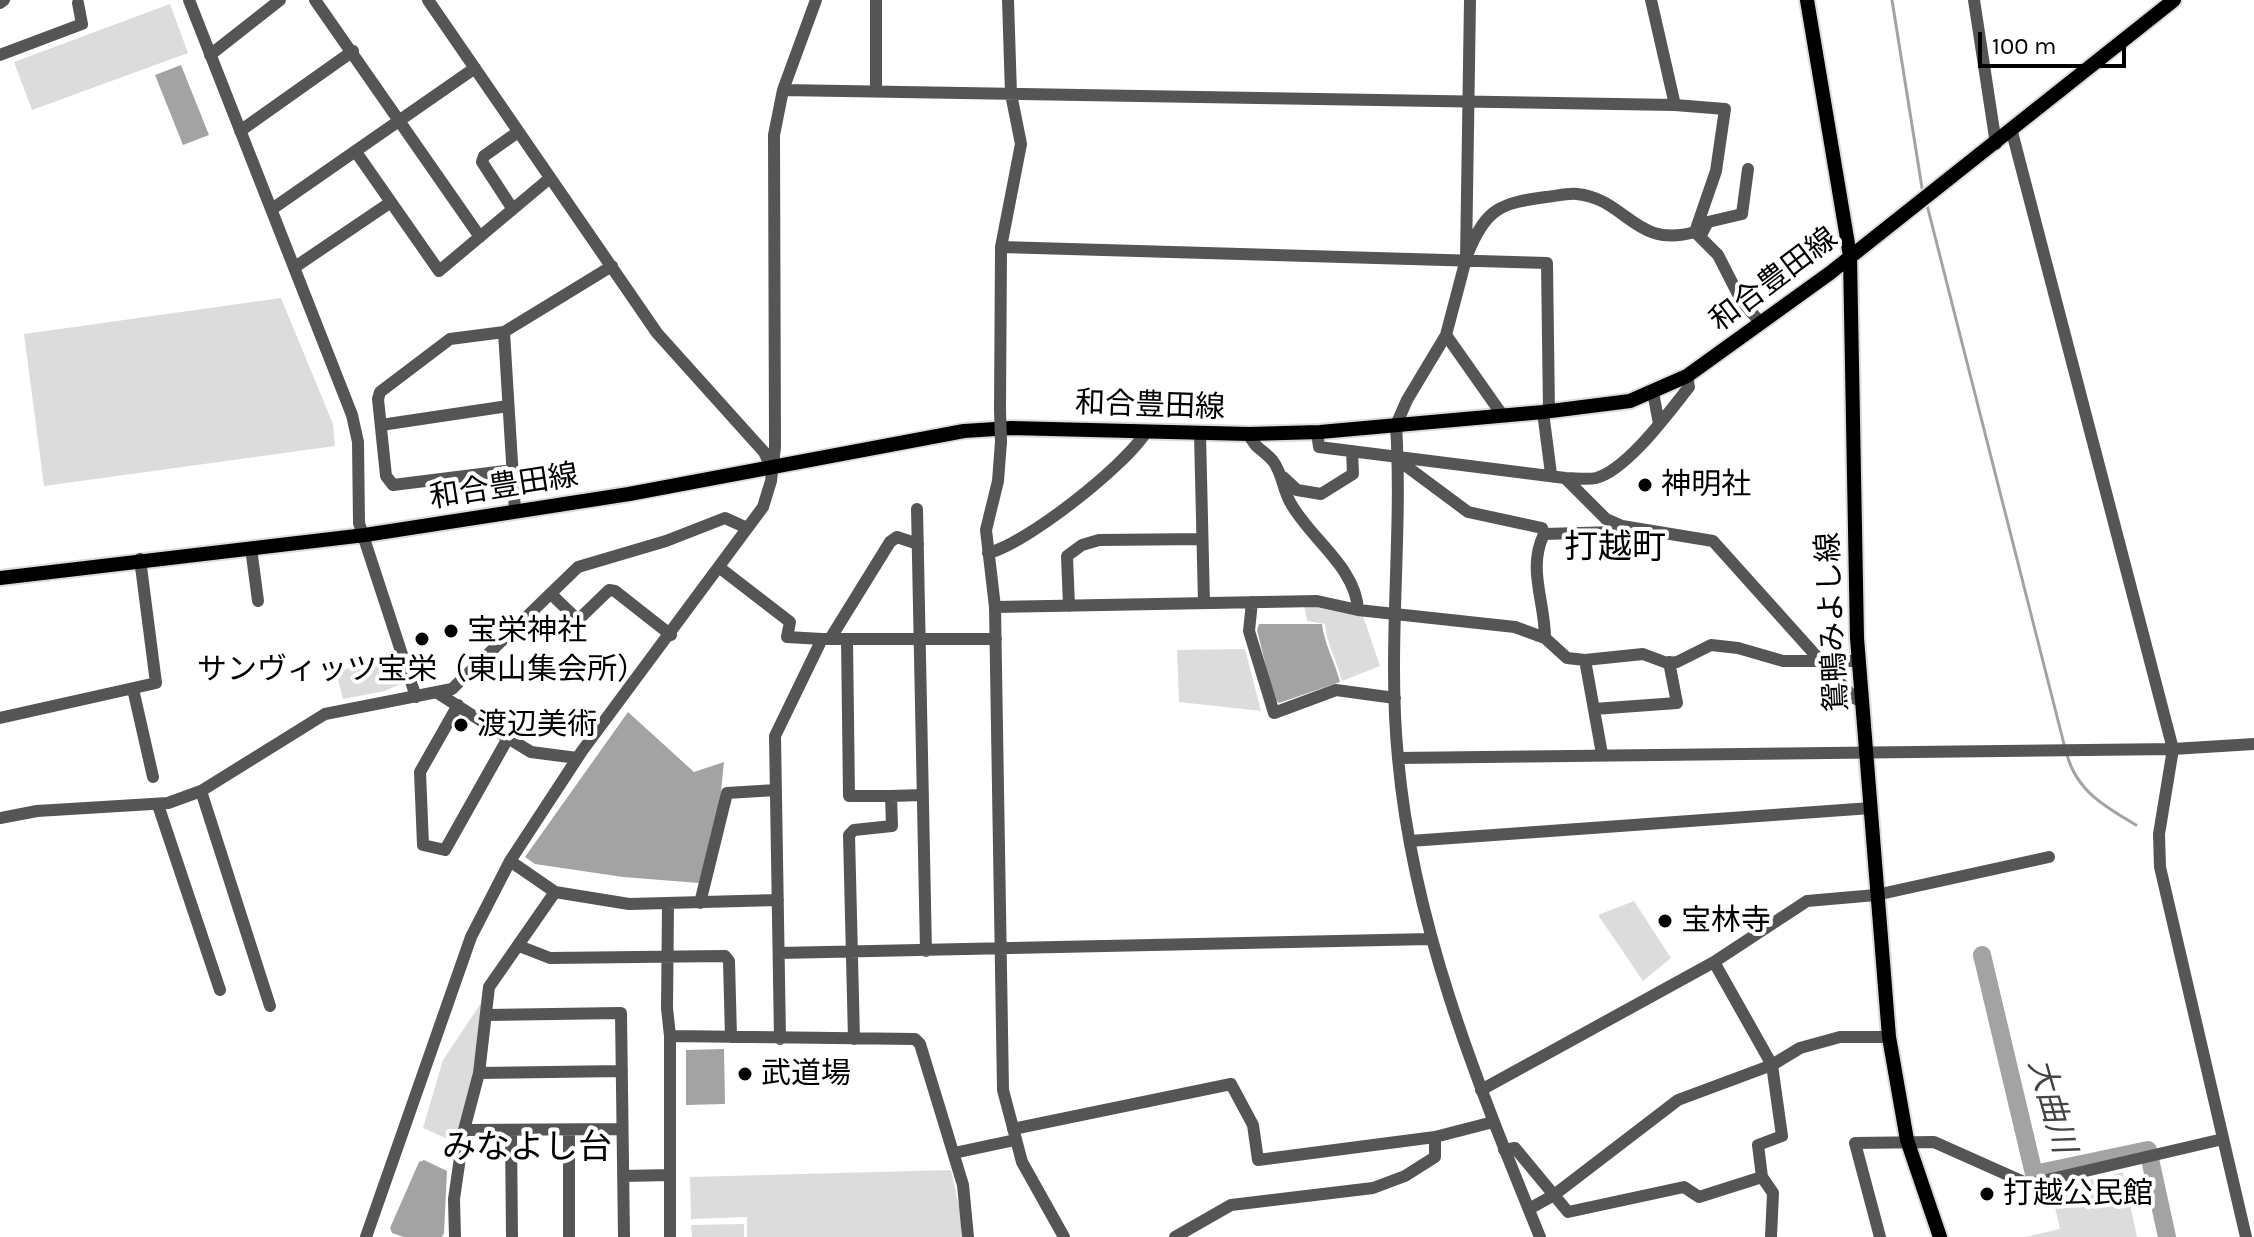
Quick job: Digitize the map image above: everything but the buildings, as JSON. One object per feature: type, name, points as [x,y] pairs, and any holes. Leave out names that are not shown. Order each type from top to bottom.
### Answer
[{"type":"main road","name":"鴛鴨みよし線","points":[[1807,0],[1850,256],[1853,534],[1859,661],[1889,1037],[1907,1140],[1940,1237]]},
{"type":"main road","name":"和合豊田線","points":[[0,578],[140,559],[365,535],[771,468],[964,431],[1011,428],[1200,434],[1317,432],[1615,404],[1653,392],[1687,376],[1761,323],[2012,132],[2174,0]]},
{"type":"street","points":[[189,0],[352,415],[358,442],[356,511],[416,697]]},
{"type":"street","points":[[210,55],[280,0]]},
{"type":"street","points":[[315,0],[402,120],[480,237]]},
{"type":"street","points":[[428,0],[668,347],[764,452],[771,468]]},
{"type":"street","points":[[366,1237],[471,937],[510,861],[577,758],[763,507],[771,481],[775,447],[773,149],[783,90],[816,0]]},
{"type":"street","points":[[876,0],[876,90]]},
{"type":"street","points":[[1008,0],[1011,94],[1021,144],[1001,247],[1001,442],[998,481],[986,530],[996,639],[1003,1090],[1014,1134],[1032,1181],[1064,1237]]},
{"type":"street","points":[[1466,259],[1466,100],[1470,0]]},
{"type":"street","points":[[1651,0],[1675,105]]},
{"type":"street","points":[[1974,0],[1996,144]]},
{"type":"street","points":[[0,55],[82,24],[80,1]]},
{"type":"street","points":[[240,131],[353,51]]},
{"type":"street","points":[[272,209],[475,68]]},
{"type":"street","points":[[783,90],[1466,100],[1725,109],[1716,171],[1697,235]]},
{"type":"street","points":[[512,208],[482,162],[484,156],[518,132]]},
{"type":"street","points":[[2012,132],[2173,749],[2159,834],[2160,867],[2246,1237]]},
{"type":"street","points":[[356,152],[439,271],[550,178]]},
{"type":"street","points":[[1540,1237],[1481,1090],[1430,939],[1410,841],[1398,758],[1395,698],[1396,425],[1407,400],[1446,335],[1466,259],[1482,225],[1497,207],[1510,202],[1578,194],[1613,208],[1655,236],[1672,238],[1697,235],[1708,222],[1742,214],[1748,169]]},
{"type":"street","points":[[295,267],[391,202]]},
{"type":"street","points":[[1697,235],[1718,255],[1742,302],[1761,323]]},
{"type":"street","points":[[1001,247],[1547,263],[1546,412],[1551,474]]},
{"type":"street","points":[[513,470],[393,485],[386,476],[378,399],[392,383],[450,339],[504,332],[612,266]]},
{"type":"street","points":[[504,332],[515,511]]},
{"type":"street","points":[[1446,335],[1503,416]]},
{"type":"street","points":[[1580,484],[1610,472],[1659,424],[1689,387],[1687,376]]},
{"type":"street","points":[[1653,392],[1659,424]]},
{"type":"street","points":[[381,425],[508,406]]},
{"type":"street","points":[[988,553],[1006,549],[1090,488],[1146,432]]},
{"type":"street","points":[[1317,432],[1319,447],[1551,474],[1580,484],[1606,519],[1622,526],[1713,541],[1854,698],[1863,702]]},
{"type":"street","points":[[1200,434],[1204,603]]},
{"type":"street","points":[[1249,434],[1253,445],[1270,458],[1289,500],[1310,534],[1354,585],[1358,610]]},
{"type":"street","points":[[1280,475],[1297,490],[1321,494],[1353,474],[1352,451]]},
{"type":"street","points":[[1398,458],[1468,512],[1542,528],[1544,534],[1538,546],[1535,580],[1545,615],[1545,638]]},
{"type":"street","points":[[917,509],[926,951]]},
{"type":"street","points":[[0,818],[37,811],[158,805],[201,791],[325,714],[452,689],[578,567],[666,541],[725,518],[747,528]]},
{"type":"street","points":[[1544,534],[1615,532],[1622,526]]},
{"type":"street","points":[[780,1039],[775,736],[826,639],[890,542],[897,537],[918,544]]},
{"type":"street","points":[[1069,606],[1067,556],[1082,545],[1099,540],[1202,539]]},
{"type":"street","points":[[251,548],[258,601]]},
{"type":"street","points":[[0,718],[156,683],[140,559]]},
{"type":"street","points":[[720,568],[790,622],[787,637],[996,639]]},
{"type":"street","points":[[551,594],[578,620],[609,590],[615,591],[671,635]]},
{"type":"street","points":[[995,607],[1317,601],[1358,610],[1503,625],[1545,638],[1567,658],[1585,660],[1643,654],[1669,662],[1711,645],[1738,648],[1783,661],[1859,661]]},
{"type":"street","points":[[1252,602],[1249,631],[1274,713],[1336,690],[1395,698]]},
{"type":"street","points":[[847,639],[849,796],[923,795]]},
{"type":"street","points":[[1585,660],[1602,754]]},
{"type":"street","points":[[1594,709],[1677,703],[1669,662]]},
{"type":"street","points":[[133,689],[153,777]]},
{"type":"street","points":[[436,692],[531,752],[577,758]]},
{"type":"street","points":[[458,705],[420,772],[423,845],[445,850],[449,845],[508,738]]},
{"type":"street","points":[[1398,758],[2173,749],[2254,744]]},
{"type":"street","points":[[700,903],[727,793],[776,790]]},
{"type":"street","points":[[201,791],[270,1006]]},
{"type":"street","points":[[854,1039],[849,835],[854,830],[892,826],[891,796]]},
{"type":"street","points":[[158,805],[220,990]]},
{"type":"street","points":[[1410,841],[1871,808]]},
{"type":"street","points":[[1481,1090],[1714,962],[1807,901],[1876,895],[2049,857]]},
{"type":"street","points":[[510,861],[555,892],[629,904],[778,900]]},
{"type":"street","points":[[455,1237],[454,1199],[464,1130],[479,1073],[489,987],[555,892]]},
{"type":"street","points":[[668,905],[670,1237]]},
{"type":"street","points":[[779,953],[1430,939]]},
{"type":"street","points":[[519,946],[550,958],[728,957],[731,1037]]},
{"type":"street","points":[[1714,962],[1772,1065],[1782,1136],[1758,1145],[1762,1177],[1773,1193],[1771,1237]]},
{"type":"street","points":[[486,1015],[621,1013],[624,1237]]},
{"type":"street","points":[[670,1036],[915,1039],[920,1044],[954,1153],[968,1214],[968,1237]]},
{"type":"street","points":[[1529,1209],[1554,1195],[1678,1100],[1772,1065],[1800,1048],[1840,1037],[1889,1037]]},
{"type":"street","points":[[479,1073],[622,1071]]},
{"type":"street","points":[[954,1153],[1014,1134],[1231,1084],[1253,1125],[1258,1160],[1435,1137],[1493,1122]]},
{"type":"street","points":[[464,1130],[622,1129]]},
{"type":"street","points":[[511,1131],[512,1237]]},
{"type":"street","points":[[569,1131],[569,1237]]},
{"type":"street","points":[[1175,1237],[1231,1205],[1373,1188],[1405,1176],[1435,1157],[1435,1137]]},
{"type":"street","points":[[1880,1237],[1855,1143],[1934,1142],[2026,1183],[2034,1183],[2223,1139]]},
{"type":"street","points":[[1504,1150],[1515,1148],[1568,1212],[1684,1187],[1699,1197],[1762,1177]]},
{"type":"street","points":[[623,1176],[670,1175]]},
{"type":"shaded area","points":[[170,4],[188,53],[32,110],[14,62]]},
{"type":"shaded area","points":[[181,65],[209,135],[183,145],[155,75]]},
{"type":"shaded area","points":[[281,298],[333,424],[335,446],[44,486],[24,334]]},
{"type":"shaded area","points":[[1304,604],[1362,613],[1380,666],[1342,681],[1325,624],[1307,621]]},
{"type":"shaded area","points":[[1259,624],[1322,624],[1340,682],[1279,703],[1274,699],[1257,630]]},
{"type":"shaded area","points":[[1245,649],[1261,711],[1179,702],[1177,650]]},
{"type":"shaded area","points":[[397,654],[403,683],[385,691],[343,699],[336,672]]},
{"type":"shaded area","points":[[628,712],[694,772],[724,762],[720,801],[699,883],[623,877],[535,864],[525,857]]},
{"type":"shaded area","points":[[1634,901],[1671,958],[1643,981],[1598,915]]},
{"type":"shaded area","points":[[483,1000],[473,1072],[457,1143],[423,1128],[443,1060]]},
{"type":"shaded area","points":[[724,1049],[725,1104],[686,1105],[686,1050]]},
{"type":"shaded area","points":[[424,1160],[447,1171],[444,1233],[442,1237],[404,1237],[392,1233],[390,1228],[419,1162]]},
{"type":"shaded area","points":[[951,1170],[961,1216],[961,1237],[747,1237],[747,1217],[691,1219],[690,1177]]},
{"type":"shaded area","points":[[2123,1172],[2137,1237],[2025,1237],[2060,1229],[2051,1190]]},
{"type":"shaded area","points":[[744,1224],[744,1237],[692,1237],[691,1225]]},
{"type":"waterway","points":[[1892,0],[1923,194]]},
{"type":"waterway","points":[[1927,205],[2065,748]]},
{"type":"waterway","points":[[2067,755],[2085,788],[2136,825]]},
{"type":"waterway","name":"大曲川","points":[[1982,955],[2034,1174],[2148,1150],[2167,1237]]},
{"type":"place","name":"神明社","points":[[1645,485]]},
{"type":"place","name":"宝栄神社","points":[[451,631]]},
{"type":"place","name":"サンヴィッツ宝栄（東山集会所）","points":[[422,639]]},
{"type":"place","name":"渡辺美術","points":[[461,725]]},
{"type":"place","name":"宝林寺","points":[[1665,921]]},
{"type":"place","name":"武道場","points":[[745,1074]]},
{"type":"place","name":"打越公民館","points":[[1987,1194]]},
{"type":"district","name":"打越町","points":[[1615,548]]},
{"type":"district","name":"みなよし台","points":[[527,1148]]}]
